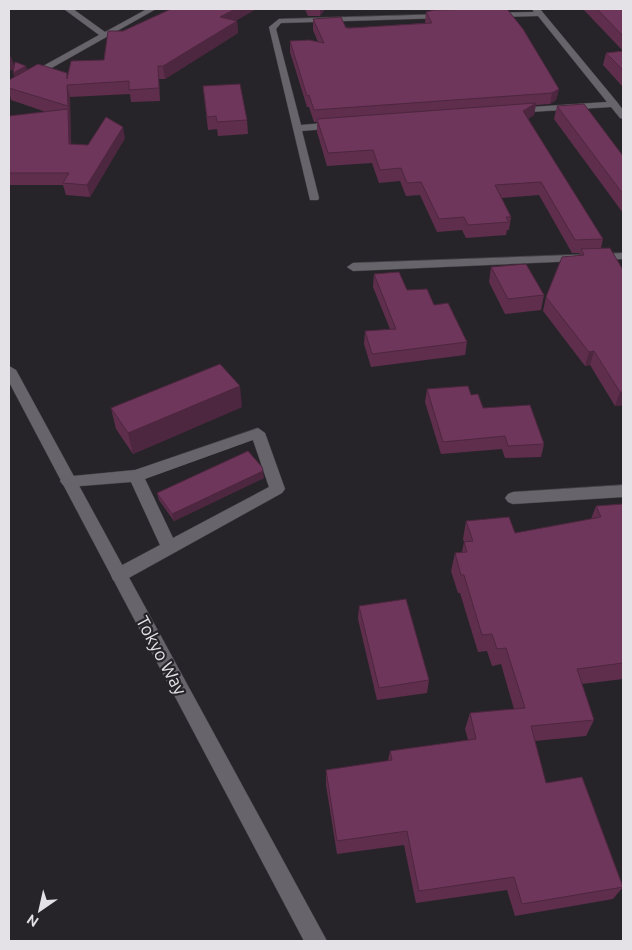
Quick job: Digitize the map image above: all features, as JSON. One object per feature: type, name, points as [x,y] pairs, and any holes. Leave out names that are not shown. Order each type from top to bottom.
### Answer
[{"type":"street","points":[[68,9],[105,36]]},
{"type":"street","points":[[9,89],[152,9]]},
{"type":"street","points":[[482,15],[538,11],[623,116]]},
{"type":"street","points":[[314,198],[272,29],[279,21],[453,16]]},
{"type":"street","points":[[504,112],[614,104]]},
{"type":"street","points":[[298,128],[347,124]]},
{"type":"street","points":[[353,267],[623,256]]},
{"type":"street","name":"Tokyo Way","points":[[9,370],[316,941]]},
{"type":"street","points":[[68,481],[136,476],[258,433],[277,489],[119,575]]},
{"type":"street","points":[[136,476],[170,548]]},
{"type":"street","points":[[513,498],[623,491]]},
{"type":"building","points":[[171,9],[235,9],[220,17],[237,21],[163,66],[158,66],[159,88],[129,90],[129,81],[67,85],[68,106],[9,88],[9,80],[38,64],[67,73],[67,79],[71,61],[104,60],[108,31],[123,31]]},
{"type":"building","points":[[507,9],[523,29],[559,89],[552,93],[314,110],[309,95],[307,96],[290,41],[309,40],[324,43],[313,19],[341,17],[346,28],[350,28],[432,23],[426,12],[434,10]]},
{"type":"building","points":[[597,9],[623,9],[623,36]]},
{"type":"building","points":[[623,51],[623,70],[606,53]]},
{"type":"building","points":[[15,62],[26,66],[13,73]]},
{"type":"building","points":[[240,84],[247,120],[217,122],[216,116],[207,117],[203,86]]},
{"type":"building","points":[[536,103],[523,111],[603,239],[575,240],[541,182],[495,185],[511,217],[506,217],[509,222],[468,225],[464,217],[439,219],[421,182],[407,183],[401,168],[380,170],[373,150],[328,153],[317,119]]},
{"type":"building","points":[[584,104],[623,156],[623,194],[557,106]]},
{"type":"building","points":[[68,109],[69,144],[88,145],[106,117],[123,127],[87,185],[63,183],[69,173],[9,173],[9,116]]},
{"type":"building","points":[[610,248],[623,270],[623,392],[620,392],[594,351],[589,352],[546,297],[562,257],[584,255],[581,249]]},
{"type":"building","points":[[526,264],[544,295],[508,299],[491,267]]},
{"type":"building","points":[[399,272],[407,290],[427,289],[434,305],[448,303],[467,342],[372,354],[365,331],[396,329],[374,274]]},
{"type":"building","points":[[220,364],[240,386],[128,433],[111,408]]},
{"type":"building","points":[[468,386],[471,395],[478,394],[483,408],[530,405],[544,444],[508,446],[505,436],[443,442],[427,389]]},
{"type":"building","points":[[248,451],[262,467],[263,471],[172,514],[157,493]]},
{"type":"building","points":[[623,504],[623,663],[577,669],[594,720],[531,726],[546,783],[582,777],[623,887],[522,904],[514,877],[419,891],[407,831],[337,841],[326,770],[392,760],[390,751],[476,739],[470,713],[525,708],[506,648],[497,649],[492,634],[482,635],[464,575],[461,575],[455,553],[467,552],[464,542],[473,541],[466,521],[509,517],[515,533],[601,517],[596,506]]},
{"type":"building","points":[[406,599],[429,680],[379,688],[359,606]]}]
